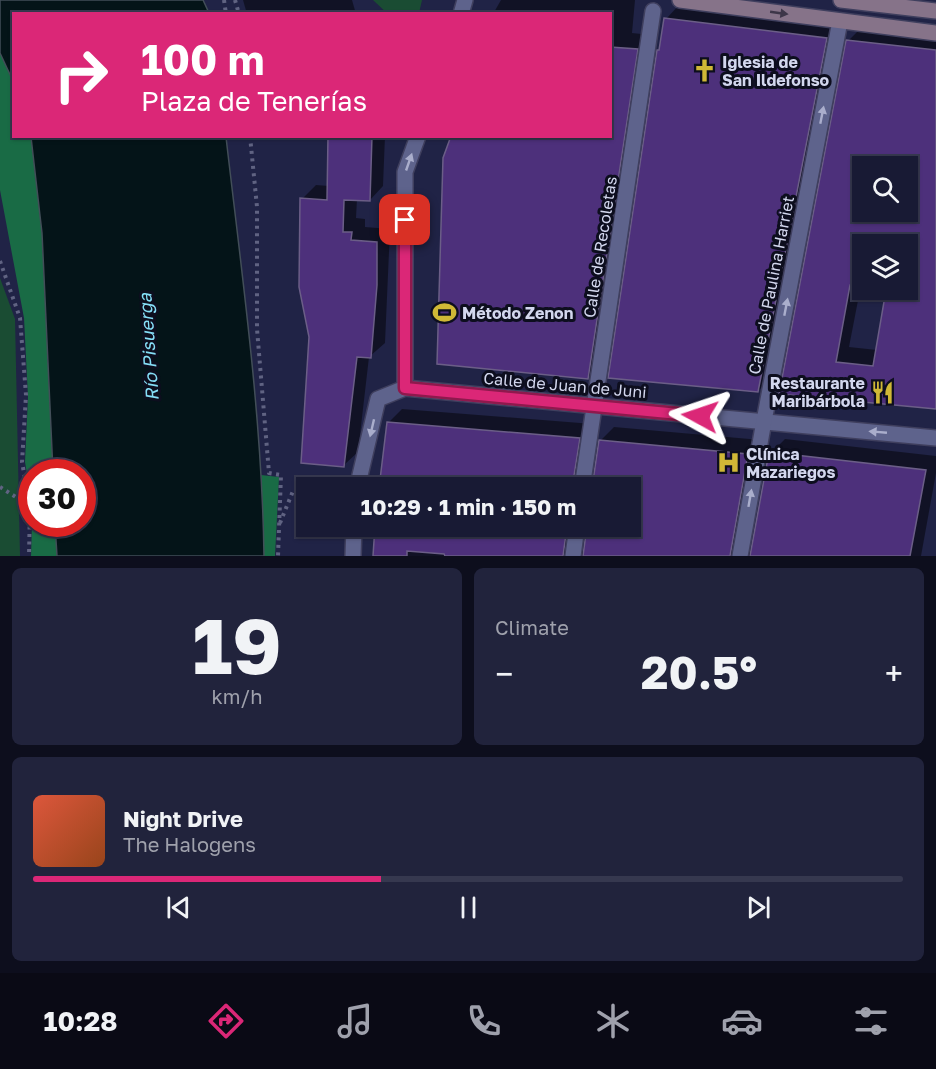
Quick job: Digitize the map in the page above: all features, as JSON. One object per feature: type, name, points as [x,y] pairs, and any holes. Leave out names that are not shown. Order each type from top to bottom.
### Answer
[{"type":"main road","points":[[680,0],[936,33]]},
{"type":"main road","points":[[841,0],[936,11]]},
{"type":"street","name":"Calle de Recoletas","points":[[584,477],[653,12]]},
{"type":"street","name":"Calle de Paulina Harriet","points":[[740,556],[840,21]]},
{"type":"street","points":[[360,477],[378,399],[405,388],[405,172],[417,138]]},
{"type":"street","name":"Calle de Juan de Juni","points":[[405,388],[936,438]]},
{"type":"street","points":[[353,556],[354,537]]},
{"type":"street","points":[[573,556],[576,537]]},
{"type":"path","points":[[250,138],[257,207],[257,329],[269,473],[281,475],[278,556]]},
{"type":"path","points":[[0,261],[20,318],[26,395],[22,459]]},
{"type":"path","points":[[0,487],[18,498]]},
{"type":"path","points":[[279,526],[293,490]]},
{"type":"path","points":[[29,537],[29,556]]},
{"type":"green space","points":[[373,0],[422,0],[419,12],[386,12]]},
{"type":"green space","points":[[0,53],[12,79],[12,138],[31,138],[42,233],[52,459],[25,459],[28,397],[24,318],[0,190]]},
{"type":"green space","points":[[0,278],[15,319],[20,556],[0,556]]},
{"type":"green space","points":[[261,475],[279,477],[275,556],[264,556]]},
{"type":"green space","points":[[32,537],[56,537],[57,556],[31,556]]},
{"type":"water","points":[[0,0],[203,0],[209,12],[12,12],[12,79],[0,53]]},
{"type":"water","name":"Río Pisuerga","points":[[31,138],[226,138],[255,399],[264,556],[57,556],[56,537],[96,537],[96,459],[52,459],[42,233]]},
{"type":"building","points":[[664,18],[827,38],[758,392],[608,378],[657,50],[659,50]]},
{"type":"building","points":[[846,40],[936,50],[936,409],[779,394]],"holes":[[[852,234],[918,234],[918,300],[884,300],[873,366],[836,362],[850,285],[852,285]]]},
{"type":"building","points":[[612,47],[638,49],[588,379],[437,364],[443,158],[450,138],[612,138]]},
{"type":"building","points":[[328,138],[372,138],[370,201],[344,200],[343,232],[352,232],[351,240],[377,242],[377,285],[371,358],[357,357],[344,467],[301,463],[309,337],[299,287],[300,198],[327,200]]},
{"type":"building","points":[[387,422],[580,438],[574,477],[380,477]]},
{"type":"building","points":[[599,440],[748,454],[730,556],[583,556],[586,537],[641,537],[641,477],[594,477]]},
{"type":"building","points":[[769,452],[926,470],[910,556],[750,556]]},
{"type":"building","points":[[374,537],[566,537],[563,556],[445,556],[444,554],[407,551],[407,556],[373,556]]},
{"type":"place","name":"Iglesia de San Ildefonso","points":[[704,71]]},
{"type":"place","name":"Método Zenon","points":[[444,313]]},
{"type":"place","name":"Restaurante Maribárbola","points":[[883,392]]},
{"type":"place","name":"Clínica Mazariegos","points":[[728,463]]},
{"type":"route","points":[[405,220],[405,388],[700,416]]}]
